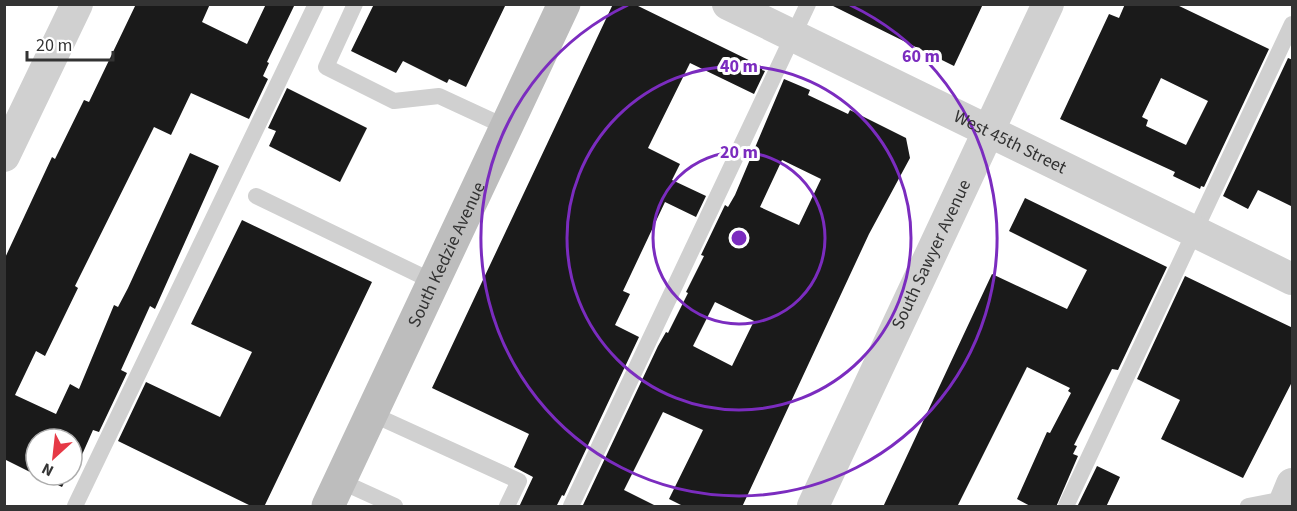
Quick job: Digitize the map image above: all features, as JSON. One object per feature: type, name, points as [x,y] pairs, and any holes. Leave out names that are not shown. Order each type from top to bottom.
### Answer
[{"type":"main road","name":"South Kedzie Avenue","points":[[334,494],[564,4]]},
{"type":"street","points":[[4,156],[77,4]]},
{"type":"street","name":"West 45th Street","points":[[728,4],[1293,279]]},
{"type":"street","name":"South Sawyer Avenue","points":[[813,507],[1048,4]]},
{"type":"lane","points":[[75,507],[316,4]]},
{"type":"lane","points":[[355,4],[326,67],[394,101],[439,96],[507,128]]},
{"type":"lane","points":[[571,507],[808,4]]},
{"type":"lane","points":[[1066,507],[1293,24]]},
{"type":"lane","points":[[256,196],[434,282]]},
{"type":"lane","points":[[372,414],[519,481],[507,507]]},
{"type":"lane","points":[[334,494],[394,507]]},
{"type":"lane","points":[[1248,507],[1288,497]]},
{"type":"building","points":[[136,4],[210,4],[202,22],[247,44],[266,4],[295,4],[267,62],[269,63],[263,76],[268,79],[249,119],[191,93],[171,135],[154,127],[75,286],[78,288],[45,356],[36,351],[15,395],[56,414],[70,384],[79,389],[114,305],[118,307],[128,288],[190,153],[219,166],[155,309],[150,306],[121,370],[127,373],[99,432],[93,430],[84,450],[84,427],[24,427],[24,469],[4,459],[4,260],[52,157],[55,159],[84,100],[89,102]]},
{"type":"building","points":[[374,4],[506,4],[466,87],[449,79],[447,83],[403,61],[396,73],[351,51]]},
{"type":"building","points":[[613,4],[634,4],[763,67],[762,70],[765,71],[754,94],[690,63],[648,148],[680,164],[672,180],[706,196],[696,217],[665,202],[623,291],[630,294],[615,325],[639,337],[564,496],[562,495],[556,507],[519,507],[533,477],[514,467],[529,434],[432,388]]},
{"type":"building","points":[[829,4],[983,4],[954,66]]},
{"type":"building","points":[[1125,4],[1175,4],[1269,49],[1204,187],[1201,186],[1200,189],[1173,176],[1175,172],[1060,119],[1109,14],[1119,18]],"holes":[[[1161,78],[1208,101],[1186,145],[1146,126],[1148,120],[1142,117]]]},
{"type":"building","points":[[1288,58],[1293,60],[1293,207],[1258,190],[1248,209],[1223,196]]},
{"type":"building","points":[[784,79],[810,90],[808,95],[848,114],[850,110],[906,138],[910,158],[869,234],[742,507],[685,507],[669,499],[703,430],[663,412],[624,490],[658,507],[586,507],[583,505],[658,346],[666,332],[668,333],[688,293],[686,292],[704,256],[701,255],[725,205],[728,207]],"holes":[[[782,160],[821,179],[799,225],[760,207]],[[715,302],[754,321],[732,366],[693,346]]]},
{"type":"building","points":[[287,88],[367,128],[340,182],[269,146],[276,131],[268,128]]},
{"type":"building","points":[[1025,198],[1167,267],[1118,370],[1112,369],[1074,445],[1077,446],[1073,454],[1078,456],[1056,507],[1032,507],[1017,499],[1047,432],[1050,433],[1071,393],[1068,391],[1070,388],[1027,367],[957,507],[883,507],[992,274],[1067,309],[1087,270],[1009,231]]},
{"type":"building","points":[[242,220],[372,282],[264,507],[253,507],[118,441],[146,382],[220,417],[252,352],[191,324]]},
{"type":"building","points":[[1185,276],[1293,328],[1293,380],[1243,478],[1161,439],[1180,400],[1137,379]]},
{"type":"building","points":[[1097,466],[1120,477],[1106,507],[1077,507]]}]
